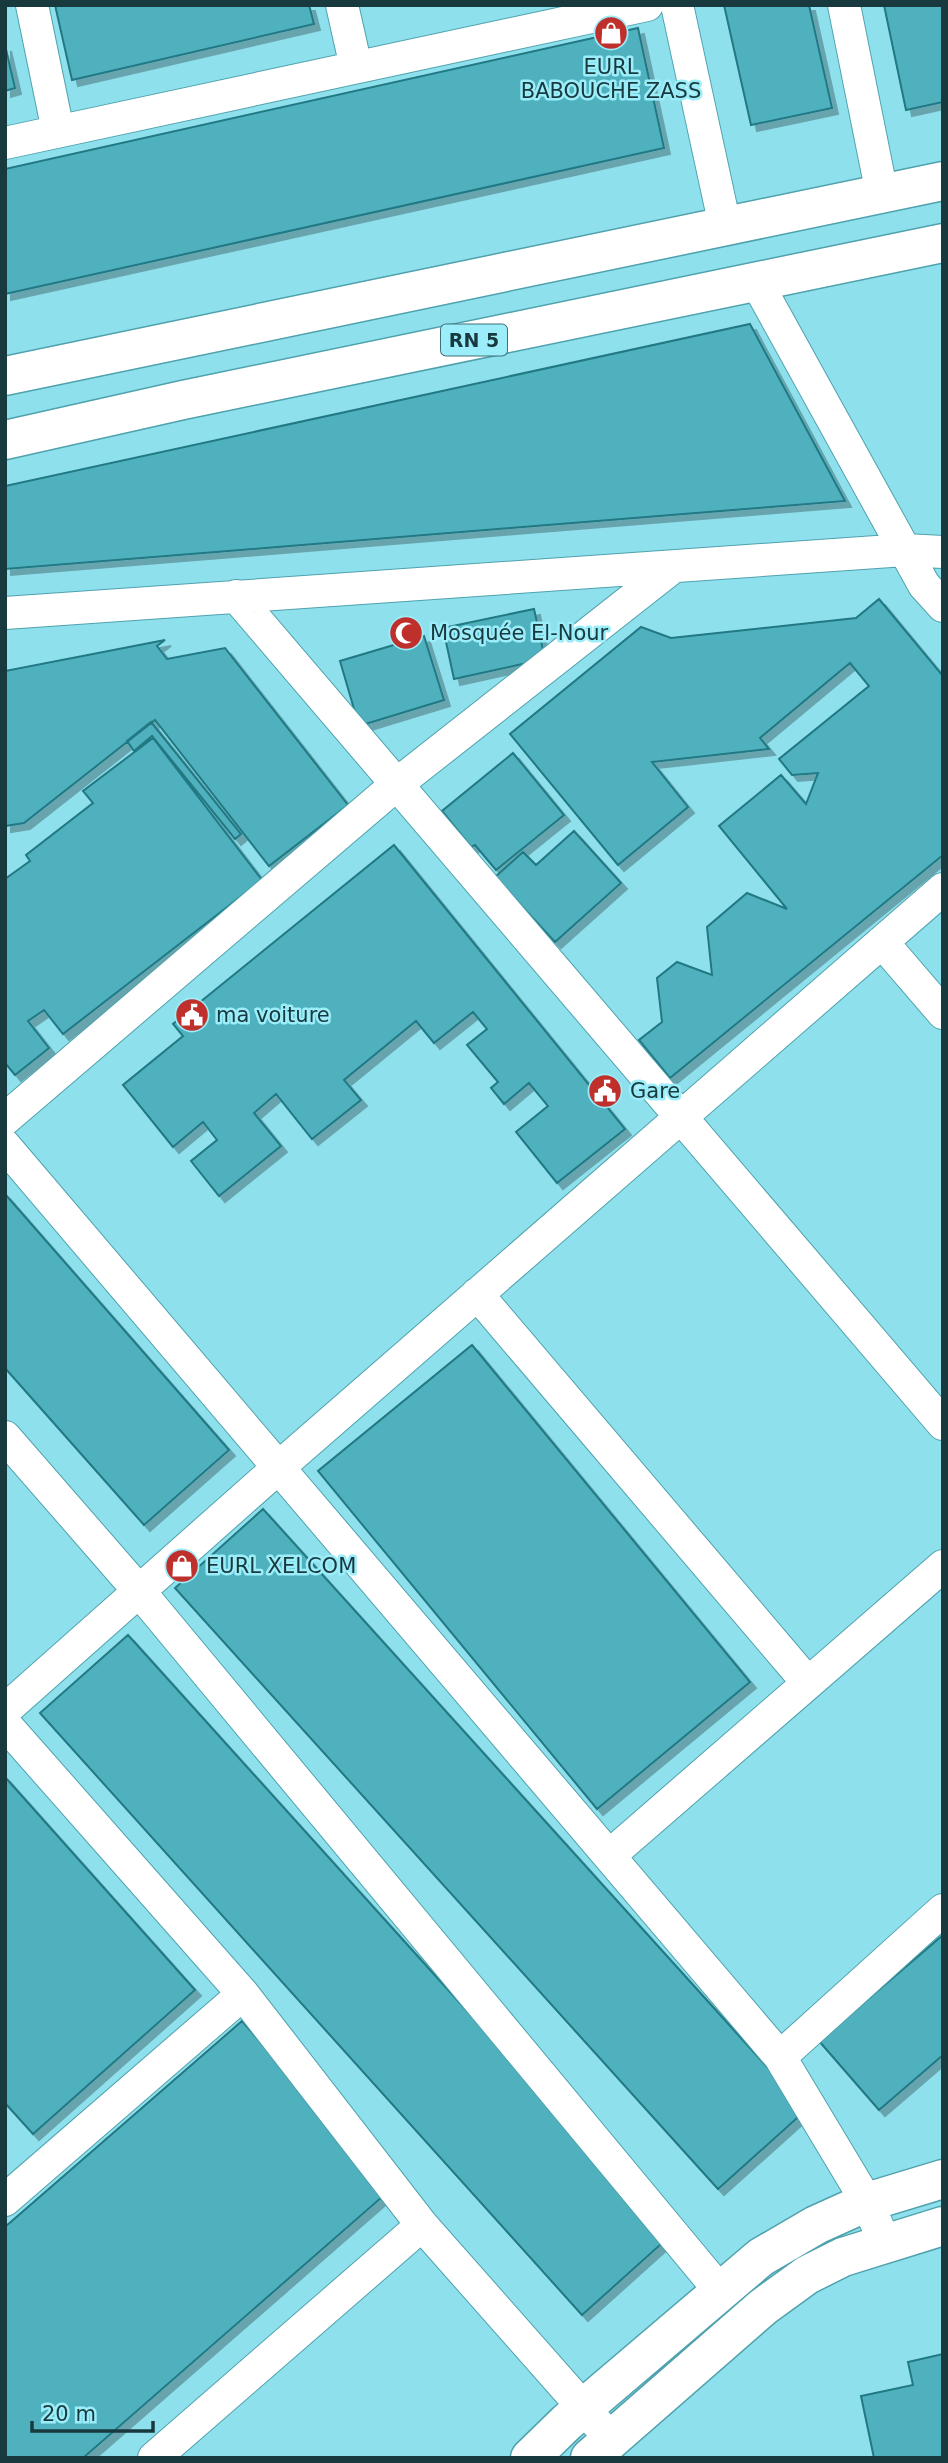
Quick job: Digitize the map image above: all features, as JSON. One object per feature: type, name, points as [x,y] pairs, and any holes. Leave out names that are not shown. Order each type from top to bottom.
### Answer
[{"type":"main road","points":[[5,376],[943,181]]},
{"type":"main road","name":"RN 5","points":[[5,440],[943,243]]},
{"type":"main road","points":[[530,2458],[583,2408],[761,2257],[816,2225],[867,2202],[943,2179]]},
{"type":"main road","points":[[601,2449],[762,2307],[807,2275],[843,2257],[943,2226]]},
{"type":"street","points":[[32,5],[58,131]]},
{"type":"street","points":[[342,5],[356,67]]},
{"type":"street","points":[[5,142],[647,5]]},
{"type":"street","points":[[677,5],[725,226]]},
{"type":"street","points":[[844,5],[882,194]]},
{"type":"street","points":[[756,281],[924,584],[943,606]]},
{"type":"street","points":[[5,612],[905,550],[943,552]]},
{"type":"street","points":[[5,1119],[397,784],[673,567]]},
{"type":"street","points":[[236,596],[943,1424]]},
{"type":"street","points":[[5,1710],[279,1467],[943,889]]},
{"type":"street","points":[[882,942],[943,1013]]},
{"type":"street","points":[[5,1146],[780,2057],[867,2202],[885,2243]]},
{"type":"street","points":[[477,1294],[808,1683]]},
{"type":"street","points":[[5,1437],[139,1591],[722,2292]]},
{"type":"street","points":[[609,1856],[943,1566]]},
{"type":"street","points":[[5,1724],[243,1994],[422,2225],[583,2408],[601,2449]]},
{"type":"street","points":[[780,2057],[943,1910]]},
{"type":"street","points":[[10,2185],[243,1994]]},
{"type":"street","points":[[154,2458],[422,2225]]},
{"type":"building","points":[[55,5],[309,5],[314,24],[72,80]]},
{"type":"building","points":[[724,5],[809,5],[832,108],[751,125]]},
{"type":"building","points":[[884,5],[943,5],[943,102],[906,110]]},
{"type":"building","points":[[638,28],[664,148],[5,294],[5,169]]},
{"type":"building","points":[[5,45],[15,88],[5,91]]},
{"type":"building","points":[[750,324],[845,501],[5,569],[5,486]]},
{"type":"building","points":[[879,599],[943,676],[943,855],[670,1078],[639,1040],[662,1022],[657,978],[677,962],[712,975],[707,927],[747,893],[787,909],[719,826],[781,775],[806,804],[818,773],[792,775],[779,759],[869,686],[850,663],[760,738],[769,749],[652,762],[688,807],[618,865],[510,734],[641,627],[671,638],[856,618]]},
{"type":"building","points":[[534,609],[545,659],[454,679],[443,628]]},
{"type":"building","points":[[424,636],[444,700],[359,726],[340,661]]},
{"type":"building","points":[[165,640],[157,646],[167,659],[225,648],[348,805],[269,866],[155,720],[24,823],[5,826],[5,671]]},
{"type":"building","points":[[151,722],[241,834],[235,839],[152,736],[134,751],[127,741]]},
{"type":"building","points":[[153,738],[262,880],[63,1034],[44,1010],[28,1021],[49,1048],[15,1075],[5,1063],[5,879],[30,861],[26,855],[93,803],[83,791]]},
{"type":"building","points":[[513,753],[564,815],[496,870],[475,845],[471,847],[442,811]]},
{"type":"building","points":[[574,831],[621,883],[555,942],[495,877],[523,852],[536,865]]},
{"type":"building","points":[[394,845],[625,1129],[557,1183],[516,1132],[548,1106],[529,1083],[504,1104],[491,1088],[498,1082],[467,1045],[487,1029],[473,1012],[434,1043],[416,1021],[344,1080],[361,1100],[312,1139],[276,1094],[254,1113],[281,1146],[219,1196],[191,1161],[217,1140],[203,1122],[173,1147],[123,1085],[183,1036],[173,1024]]},
{"type":"building","points":[[5,1194],[229,1450],[144,1525],[5,1368]]},
{"type":"building","points":[[472,1345],[750,1682],[597,1809],[318,1471]]},
{"type":"building","points":[[263,1509],[806,2110],[718,2189],[175,1588]]},
{"type":"building","points":[[128,1635],[670,2236],[582,2315],[40,1713]]},
{"type":"building","points":[[5,1777],[195,1990],[33,2134],[5,2103]]},
{"type":"building","points":[[943,1935],[943,2055],[879,2110],[819,2041]]},
{"type":"building","points":[[242,2021],[390,2190],[83,2458],[5,2458],[5,2227]]},
{"type":"building","points":[[943,2354],[943,2458],[874,2458],[861,2396],[913,2385],[908,2362]]},
{"type":"place","name":"EURL BABOUCHE ZASS","points":[[611,33]]},
{"type":"place","name":"Mosquée El-Nour","points":[[406,633]]},
{"type":"place","name":"ma voiture","points":[[192,1015]]},
{"type":"place","name":"Gare","points":[[605,1091]]},
{"type":"place","name":"EURL XELCOM","points":[[182,1566]]}]
